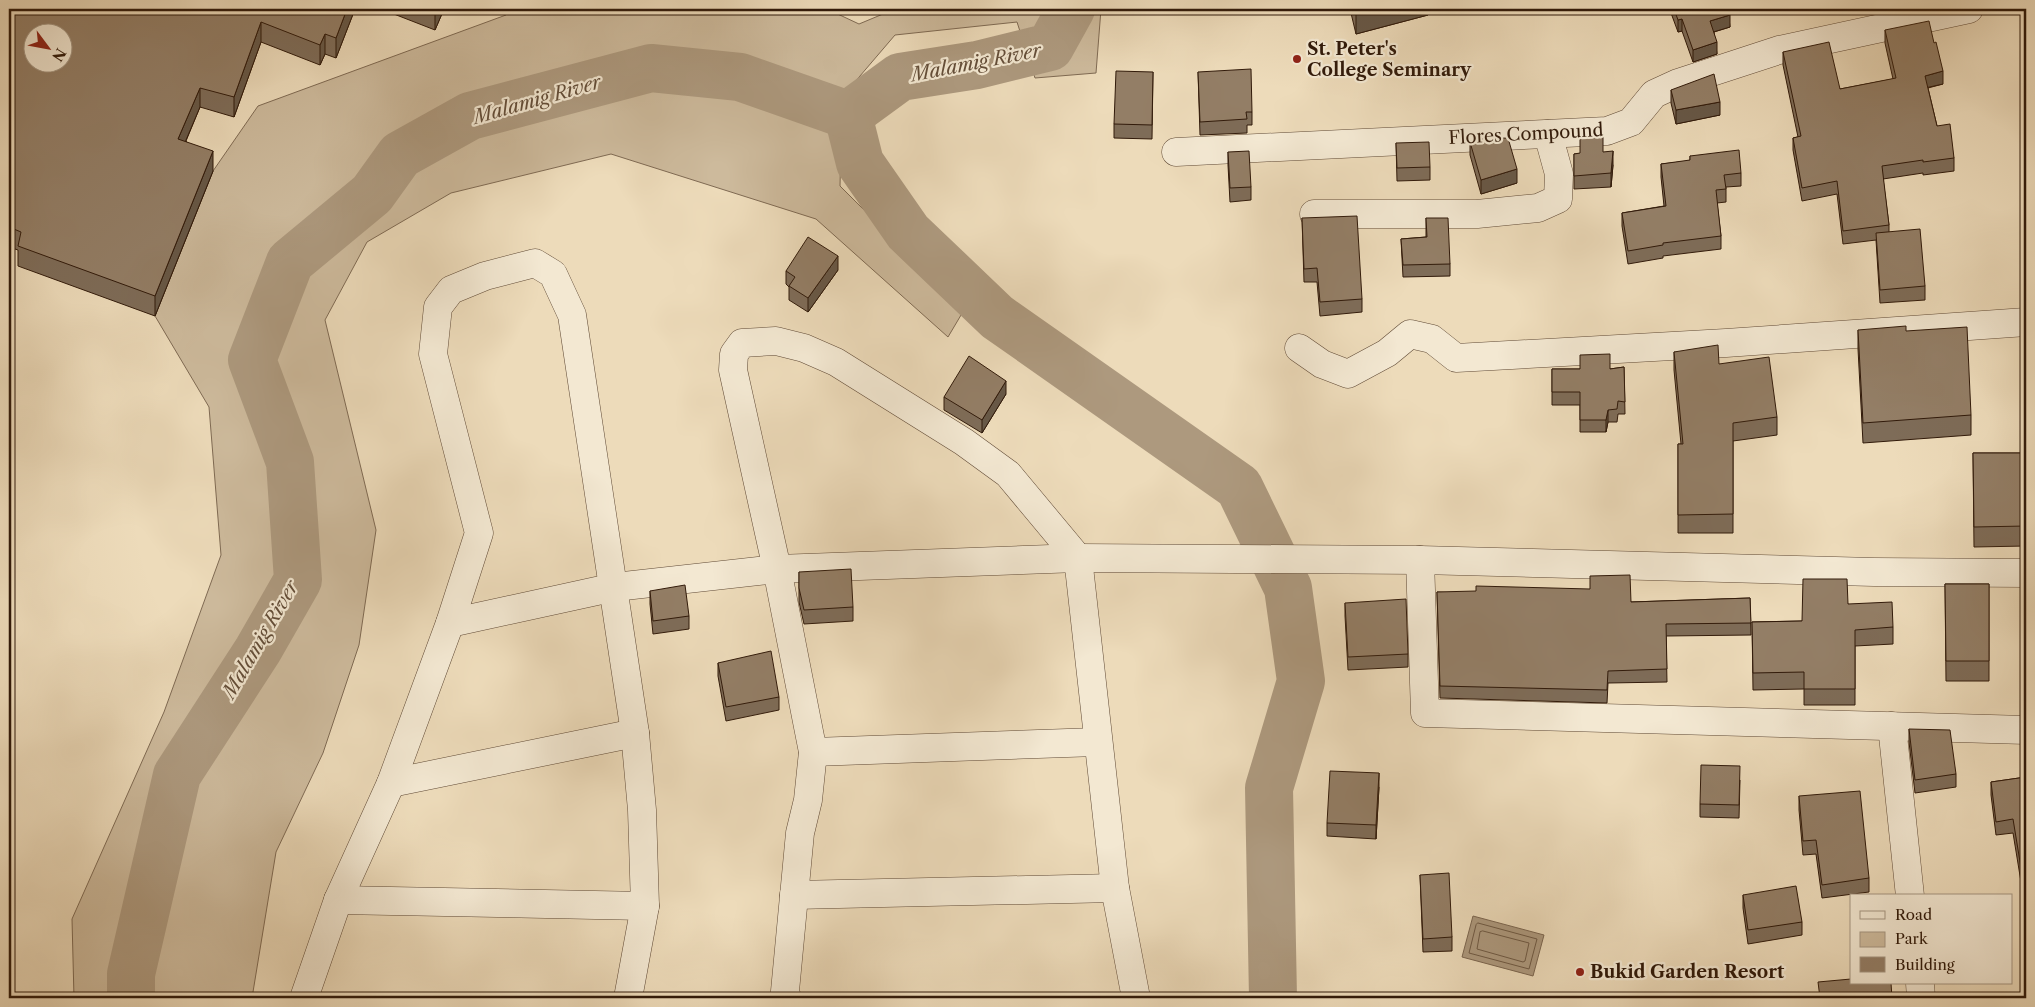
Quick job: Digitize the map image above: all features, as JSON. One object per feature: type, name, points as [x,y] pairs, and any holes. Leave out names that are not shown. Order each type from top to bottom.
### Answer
[{"type":"street","name":"Flores Compound","points":[[1176,152],[1607,131],[1631,122],[1654,94],[1678,82],[1779,50],[1969,9]]},
{"type":"street","points":[[1314,214],[1477,214],[1538,208],[1558,199],[1559,174],[1548,134]]},
{"type":"street","points":[[304,998],[338,900],[391,782],[450,623],[479,533],[433,354],[438,307],[451,290],[485,276],[535,262],[553,274],[572,315],[636,733],[642,810],[645,906],[628,998]]},
{"type":"street","points":[[1299,348],[1322,364],[1348,374],[1387,353],[1410,334],[1432,340],[1456,358],[1726,344],[2026,322]]},
{"type":"street","points":[[787,998],[785,991],[800,833],[808,800],[813,752],[777,569],[733,370],[734,354],[742,344],[776,341],[804,348],[836,362],[964,442],[1008,474],[1078,558],[1097,742],[1115,888],[1136,998]]},
{"type":"street","points":[[450,623],[615,587],[777,569],[1078,558],[1420,560],[1874,572],[2026,573]]},
{"type":"street","points":[[1420,560],[1425,713],[1537,718],[2026,730]]},
{"type":"street","points":[[1892,726],[1910,894]]},
{"type":"street","points":[[391,782],[636,733]]},
{"type":"street","points":[[813,752],[1097,742]]},
{"type":"street","points":[[794,895],[1115,888]]},
{"type":"street","points":[[338,900],[645,906]]},
{"type":"street","points":[[1920,984],[1921,998]]},
{"type":"green space","points":[[510,9],[827,9],[859,24],[895,9],[1101,9],[1096,73],[1035,78],[1017,22],[895,35],[842,97],[840,186],[964,310],[948,337],[816,219],[611,154],[451,193],[367,242],[325,320],[376,530],[359,645],[323,753],[276,852],[252,998],[74,998],[72,919],[164,712],[221,555],[209,407],[155,316],[213,171],[258,106],[506,15]]},
{"type":"water","points":[[1473,916],[1544,935],[1533,976],[1462,957]]},
{"type":"building","points":[[9,9],[347,9],[336,38],[325,34],[320,45],[261,22],[234,97],[200,88],[178,139],[213,151],[155,296],[18,246],[21,232],[9,227]]},
{"type":"building","points":[[1674,9],[1728,9],[1730,15],[1710,21],[1717,42],[1693,50],[1682,19],[1678,20]]},
{"type":"building","points":[[1929,21],[1943,71],[1925,76],[1937,126],[1950,124],[1954,158],[1882,166],[1889,225],[1843,231],[1837,181],[1802,188],[1793,138],[1801,136],[1783,52],[1829,42],[1840,89],[1896,78],[1885,30]]},
{"type":"building","points":[[1251,69],[1252,112],[1246,112],[1247,119],[1200,122],[1198,72]]},
{"type":"building","points":[[1116,71],[1153,72],[1152,125],[1114,124]]},
{"type":"building","points":[[1714,74],[1720,102],[1676,110],[1671,90]]},
{"type":"building","points":[[1603,133],[1603,152],[1613,151],[1611,173],[1574,176],[1574,154],[1580,153],[1580,134]]},
{"type":"building","points":[[1508,138],[1517,169],[1481,180],[1470,142],[1477,139]]},
{"type":"building","points":[[1429,142],[1430,167],[1397,168],[1396,143]]},
{"type":"building","points":[[1739,150],[1741,173],[1724,175],[1726,189],[1716,190],[1721,236],[1663,243],[1663,245],[1628,251],[1622,213],[1666,206],[1661,164],[1690,160],[1690,156]]},
{"type":"building","points":[[1249,151],[1251,187],[1230,188],[1228,152]]},
{"type":"building","points":[[1357,216],[1362,299],[1320,302],[1317,268],[1304,269],[1302,218]]},
{"type":"building","points":[[1426,218],[1448,218],[1450,264],[1403,265],[1401,239],[1427,237]]},
{"type":"building","points":[[1920,229],[1925,286],[1880,290],[1876,233]]},
{"type":"building","points":[[808,237],[838,256],[808,298],[789,286],[795,277],[786,271]]},
{"type":"building","points":[[1906,326],[1906,331],[1967,327],[1971,415],[1863,423],[1858,330]]},
{"type":"building","points":[[1718,345],[1719,364],[1769,357],[1777,417],[1733,423],[1733,514],[1678,515],[1678,444],[1683,444],[1674,352]]},
{"type":"building","points":[[1610,354],[1610,369],[1624,367],[1625,402],[1618,401],[1617,409],[1608,410],[1606,420],[1580,420],[1580,392],[1552,392],[1552,369],[1580,369],[1580,355]]},
{"type":"building","points":[[969,356],[1006,381],[982,420],[944,397]]},
{"type":"building","points":[[1973,453],[2026,453],[2026,526],[1974,527]]},
{"type":"building","points":[[851,569],[853,607],[804,610],[799,588],[799,572]]},
{"type":"building","points":[[1630,575],[1631,602],[1750,598],[1751,623],[1666,624],[1667,669],[1608,671],[1607,690],[1440,686],[1437,592],[1476,591],[1476,586],[1590,589],[1590,576]]},
{"type":"building","points":[[1803,579],[1847,579],[1848,604],[1892,602],[1893,627],[1855,630],[1855,689],[1804,689],[1804,672],[1753,673],[1752,622],[1802,621]]},
{"type":"building","points":[[1945,584],[1989,584],[1989,661],[1946,661]]},
{"type":"building","points":[[685,585],[689,616],[653,621],[650,591]]},
{"type":"building","points":[[1406,599],[1408,654],[1348,657],[1345,603]]},
{"type":"building","points":[[771,651],[779,697],[726,707],[718,663]]},
{"type":"building","points":[[1909,729],[1950,730],[1956,774],[1915,780]]},
{"type":"building","points":[[1701,765],[1740,766],[1739,805],[1700,804]]},
{"type":"building","points":[[1330,771],[1379,773],[1376,825],[1327,823]]},
{"type":"building","points":[[2026,777],[2026,874],[2022,874],[2013,819],[1996,822],[1991,782]]},
{"type":"building","points":[[1860,791],[1869,878],[1822,885],[1816,840],[1803,841],[1799,796]]},
{"type":"building","points":[[1449,873],[1452,937],[1423,939],[1420,875]]},
{"type":"building","points":[[1796,886],[1802,922],[1748,930],[1743,895]]},
{"type":"building","points":[[1850,979],[1850,984],[1891,984],[1892,998],[1820,998],[1818,982]]},
{"type":"waterway","name":"Malamig River","points":[[848,115],[900,77],[977,65],[1050,47],[1071,9]]},
{"type":"waterway","name":"Malamig River","points":[[131,998],[131,974],[177,775],[258,650],[298,580],[290,462],[252,360],[290,262],[372,194],[400,155],[470,116],[651,68],[740,77],[848,115]]},
{"type":"waterway","points":[[848,115],[860,163],[908,232],[997,317],[1239,487],[1288,588],[1301,681],[1269,788],[1273,998]]},
{"type":"place","name":"St. Peter's College Seminary","points":[[1297,59]]},
{"type":"place","name":"Bukid Garden Resort","points":[[1580,972]]}]
